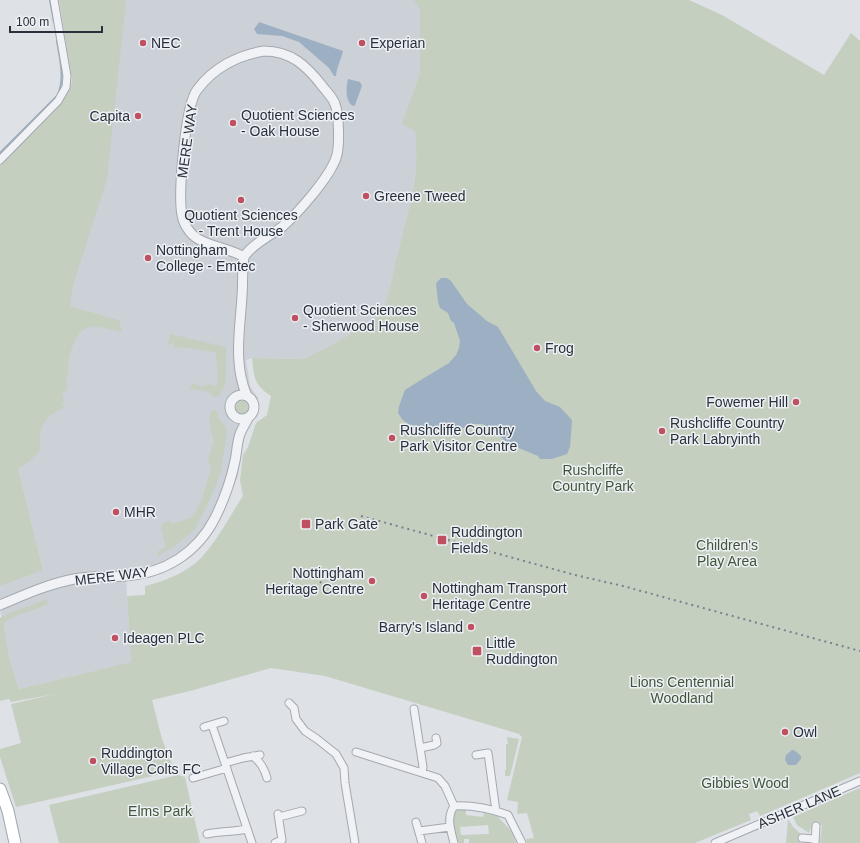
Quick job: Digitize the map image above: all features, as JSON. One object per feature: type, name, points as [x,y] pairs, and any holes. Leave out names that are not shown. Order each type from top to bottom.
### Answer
[{"type":"main road","points":[[0,789],[8,811],[15,843]]},
{"type":"street","points":[[0,160],[58,101],[66,87],[67,76],[54,0]]},
{"type":"street","name":"MERE WAY","points":[[264,50],[274,51],[290,56],[301,64],[322,86],[335,104],[337,114],[338,151],[333,167],[304,205],[284,225],[254,246],[244,257],[235,251],[203,242],[190,232],[184,224],[181,207],[185,137],[193,98],[197,90],[204,82],[220,68],[238,57],[264,50]]},
{"type":"street","points":[[240,377],[235,397],[231,402],[230,410],[236,418],[244,419],[251,415],[254,406],[247,396],[240,377],[238,342],[242,295],[242,267],[244,257]]},
{"type":"street","points":[[235,397],[247,396]]},
{"type":"street","name":"MERE WAY","points":[[236,418],[240,434]]},
{"type":"street","name":"MERE WAY","points":[[0,605],[54,584],[83,578],[124,576],[146,573],[158,570],[181,558],[198,544],[215,519],[230,480],[240,434],[248,418]]},
{"type":"street","points":[[289,703],[294,708],[296,719],[302,728],[336,754],[344,768],[355,843]]},
{"type":"street","points":[[414,709],[423,767],[422,772]]},
{"type":"street","points":[[204,727],[224,720]]},
{"type":"street","points":[[212,725],[252,843]]},
{"type":"street","points":[[420,748],[434,745],[437,743],[436,738]]},
{"type":"street","points":[[356,752],[438,778],[446,786],[454,806],[450,816],[450,827],[454,843]]},
{"type":"street","points":[[476,755],[488,753],[496,811]]},
{"type":"street","points":[[193,778],[257,755],[266,778]]},
{"type":"street","name":"ASHER LANE","points":[[715,843],[860,782]]},
{"type":"street","points":[[454,806],[496,811],[508,815],[522,843]]},
{"type":"street","points":[[281,842],[277,820],[302,811]]},
{"type":"street","points":[[416,822],[422,843]]},
{"type":"street","points":[[802,838],[815,841],[816,826]]},
{"type":"street","points":[[419,831],[450,827]]},
{"type":"street","points":[[207,834],[221,831],[232,832],[247,829]]},
{"type":"shaded area","points":[[115,0],[429,0],[425,104],[408,225],[398,269],[383,313],[337,342],[303,359],[252,358],[246,360],[250,386],[258,398],[256,414],[243,438],[238,476],[214,528],[198,549],[177,565],[166,571],[126,579],[131,662],[19,689],[10,661],[0,610],[0,586],[43,569],[17,466]]},
{"type":"green space","points":[[59,0],[126,0],[107,179],[73,285],[70,306],[121,321],[119,324],[122,330],[120,332],[102,327],[88,328],[82,331],[74,344],[69,356],[69,371],[67,371],[68,376],[66,376],[68,386],[66,387],[67,391],[62,393],[65,402],[62,403],[64,408],[52,414],[47,419],[41,430],[41,450],[31,460],[18,469],[43,570],[0,586],[0,165],[62,102],[70,89],[72,80]]},
{"type":"green space","name":"Rushcliffe Country Park","points":[[414,0],[689,0],[722,15],[824,75],[851,33],[860,41],[860,773],[760,816],[757,811],[749,814],[751,820],[695,843],[527,843],[526,839],[534,838],[527,813],[517,814],[518,802],[507,800],[522,737],[519,734],[325,676],[271,668],[152,700],[162,739],[175,771],[16,807],[0,757],[0,749],[21,743],[11,704],[55,694],[11,702],[9,699],[0,701],[0,618],[47,600],[48,604],[19,614],[3,623],[10,661],[19,689],[131,662],[127,596],[145,595],[145,586],[175,576],[189,568],[201,558],[223,528],[243,496],[240,480],[243,455],[248,447],[256,423],[267,415],[271,396],[261,388],[256,380],[252,358],[303,359],[337,342],[383,313],[390,290],[415,178],[415,131],[402,124],[420,74],[420,9]]},
{"type":"green space","points":[[170,334],[226,347],[226,382],[219,396],[214,397],[207,391],[190,389],[192,383],[201,387],[209,384],[214,386],[218,384],[216,352],[174,347],[173,343],[168,344]]},
{"type":"green space","points":[[241,400],[246,402],[248,407],[246,412],[241,414],[236,412],[234,407],[236,402]]},
{"type":"green space","points":[[215,409],[218,413],[218,418],[226,427],[227,434],[220,474],[211,497],[195,529],[179,543],[158,556],[157,552],[166,547],[161,528],[163,523],[170,521],[171,524],[191,518],[196,512],[203,496],[211,468],[208,460],[214,441],[210,418],[211,411]]},
{"type":"green space","points":[[507,737],[519,739],[510,776],[505,776],[506,744],[508,744]]},
{"type":"green space","name":"Elms Park","points":[[178,775],[185,777],[200,843],[59,843],[49,805]]},
{"type":"green space","points":[[860,788],[860,843],[820,843],[822,825],[812,825],[809,833],[797,825],[793,817]]},
{"type":"green space","points":[[462,808],[466,810],[466,815],[483,817],[484,813],[497,816],[512,832],[516,843],[469,843],[469,839],[464,839],[464,843],[458,843],[453,821],[456,810]],"holes":[[[488,825],[489,834],[461,835],[460,827]]]},
{"type":"green space","points":[[788,819],[793,827],[801,834],[800,843],[786,843]]},
{"type":"water","points":[[259,22],[343,51],[336,76],[334,76],[329,68],[299,42],[282,36],[257,34],[254,29]]},
{"type":"water","points":[[348,79],[360,82],[362,86],[355,105],[353,106],[347,98]]},
{"type":"water","points":[[441,278],[447,278],[451,281],[467,304],[487,321],[498,327],[536,391],[545,401],[560,407],[572,420],[570,447],[567,454],[552,459],[540,459],[538,456],[509,444],[492,429],[482,424],[475,424],[463,428],[430,429],[408,424],[402,419],[398,413],[405,390],[449,363],[456,355],[459,348],[460,341],[454,323],[451,321],[448,313],[440,308],[438,302],[436,283]]},
{"type":"water","points":[[792,750],[801,756],[801,759],[796,765],[788,765],[785,760],[786,755]]},
{"type":"waterway","points":[[50,0],[54,22]]},
{"type":"waterway","points":[[0,153],[58,95],[62,75],[57,41]]},
{"type":"railway","points":[[361,516],[860,651]]},
{"type":"railway","points":[[320,583],[323,580]]},
{"type":"place","name":"NEC","points":[[143,43]]},
{"type":"place","name":"Experian","points":[[362,43]]},
{"type":"place","name":"Capita","points":[[138,116]]},
{"type":"place","name":"Quotient Sciences - Oak House","points":[[233,123]]},
{"type":"place","name":"Greene Tweed","points":[[366,196]]},
{"type":"place","name":"Quotient Sciences - Trent House","points":[[241,200]]},
{"type":"place","name":"Nottingham College - Emtec","points":[[148,258]]},
{"type":"place","name":"Quotient Sciences - Sherwood House","points":[[295,318]]},
{"type":"place","name":"Frog","points":[[537,348]]},
{"type":"place","name":"Fowemer Hill","points":[[796,402]]},
{"type":"place","name":"Rushcliffe Country Park Labryinth","points":[[662,431]]},
{"type":"place","name":"Rushcliffe Country Park Visitor Centre","points":[[392,438]]},
{"type":"place","name":"MHR","points":[[116,512]]},
{"type":"place","name":"Park Gate","points":[[306,524]]},
{"type":"place","name":"Ruddington Fields","points":[[442,540]]},
{"type":"place","name":"Nottingham Heritage Centre","points":[[372,581]]},
{"type":"place","name":"Nottingham Transport Heritage Centre","points":[[424,596]]},
{"type":"place","name":"Barry's Island","points":[[471,627]]},
{"type":"place","name":"Ideagen PLC","points":[[115,638]]},
{"type":"place","name":"Little Ruddington","points":[[477,651]]},
{"type":"place","name":"Owl","points":[[785,732]]},
{"type":"place","name":"Ruddington Village Colts FC","points":[[93,761]]},
{"type":"park label","name":"Children's Play Area","points":[[727,554]]},
{"type":"park label","name":"Lions Centennial Woodland","points":[[682,690]]},
{"type":"park label","name":"Gibbies Wood","points":[[745,783]]}]
